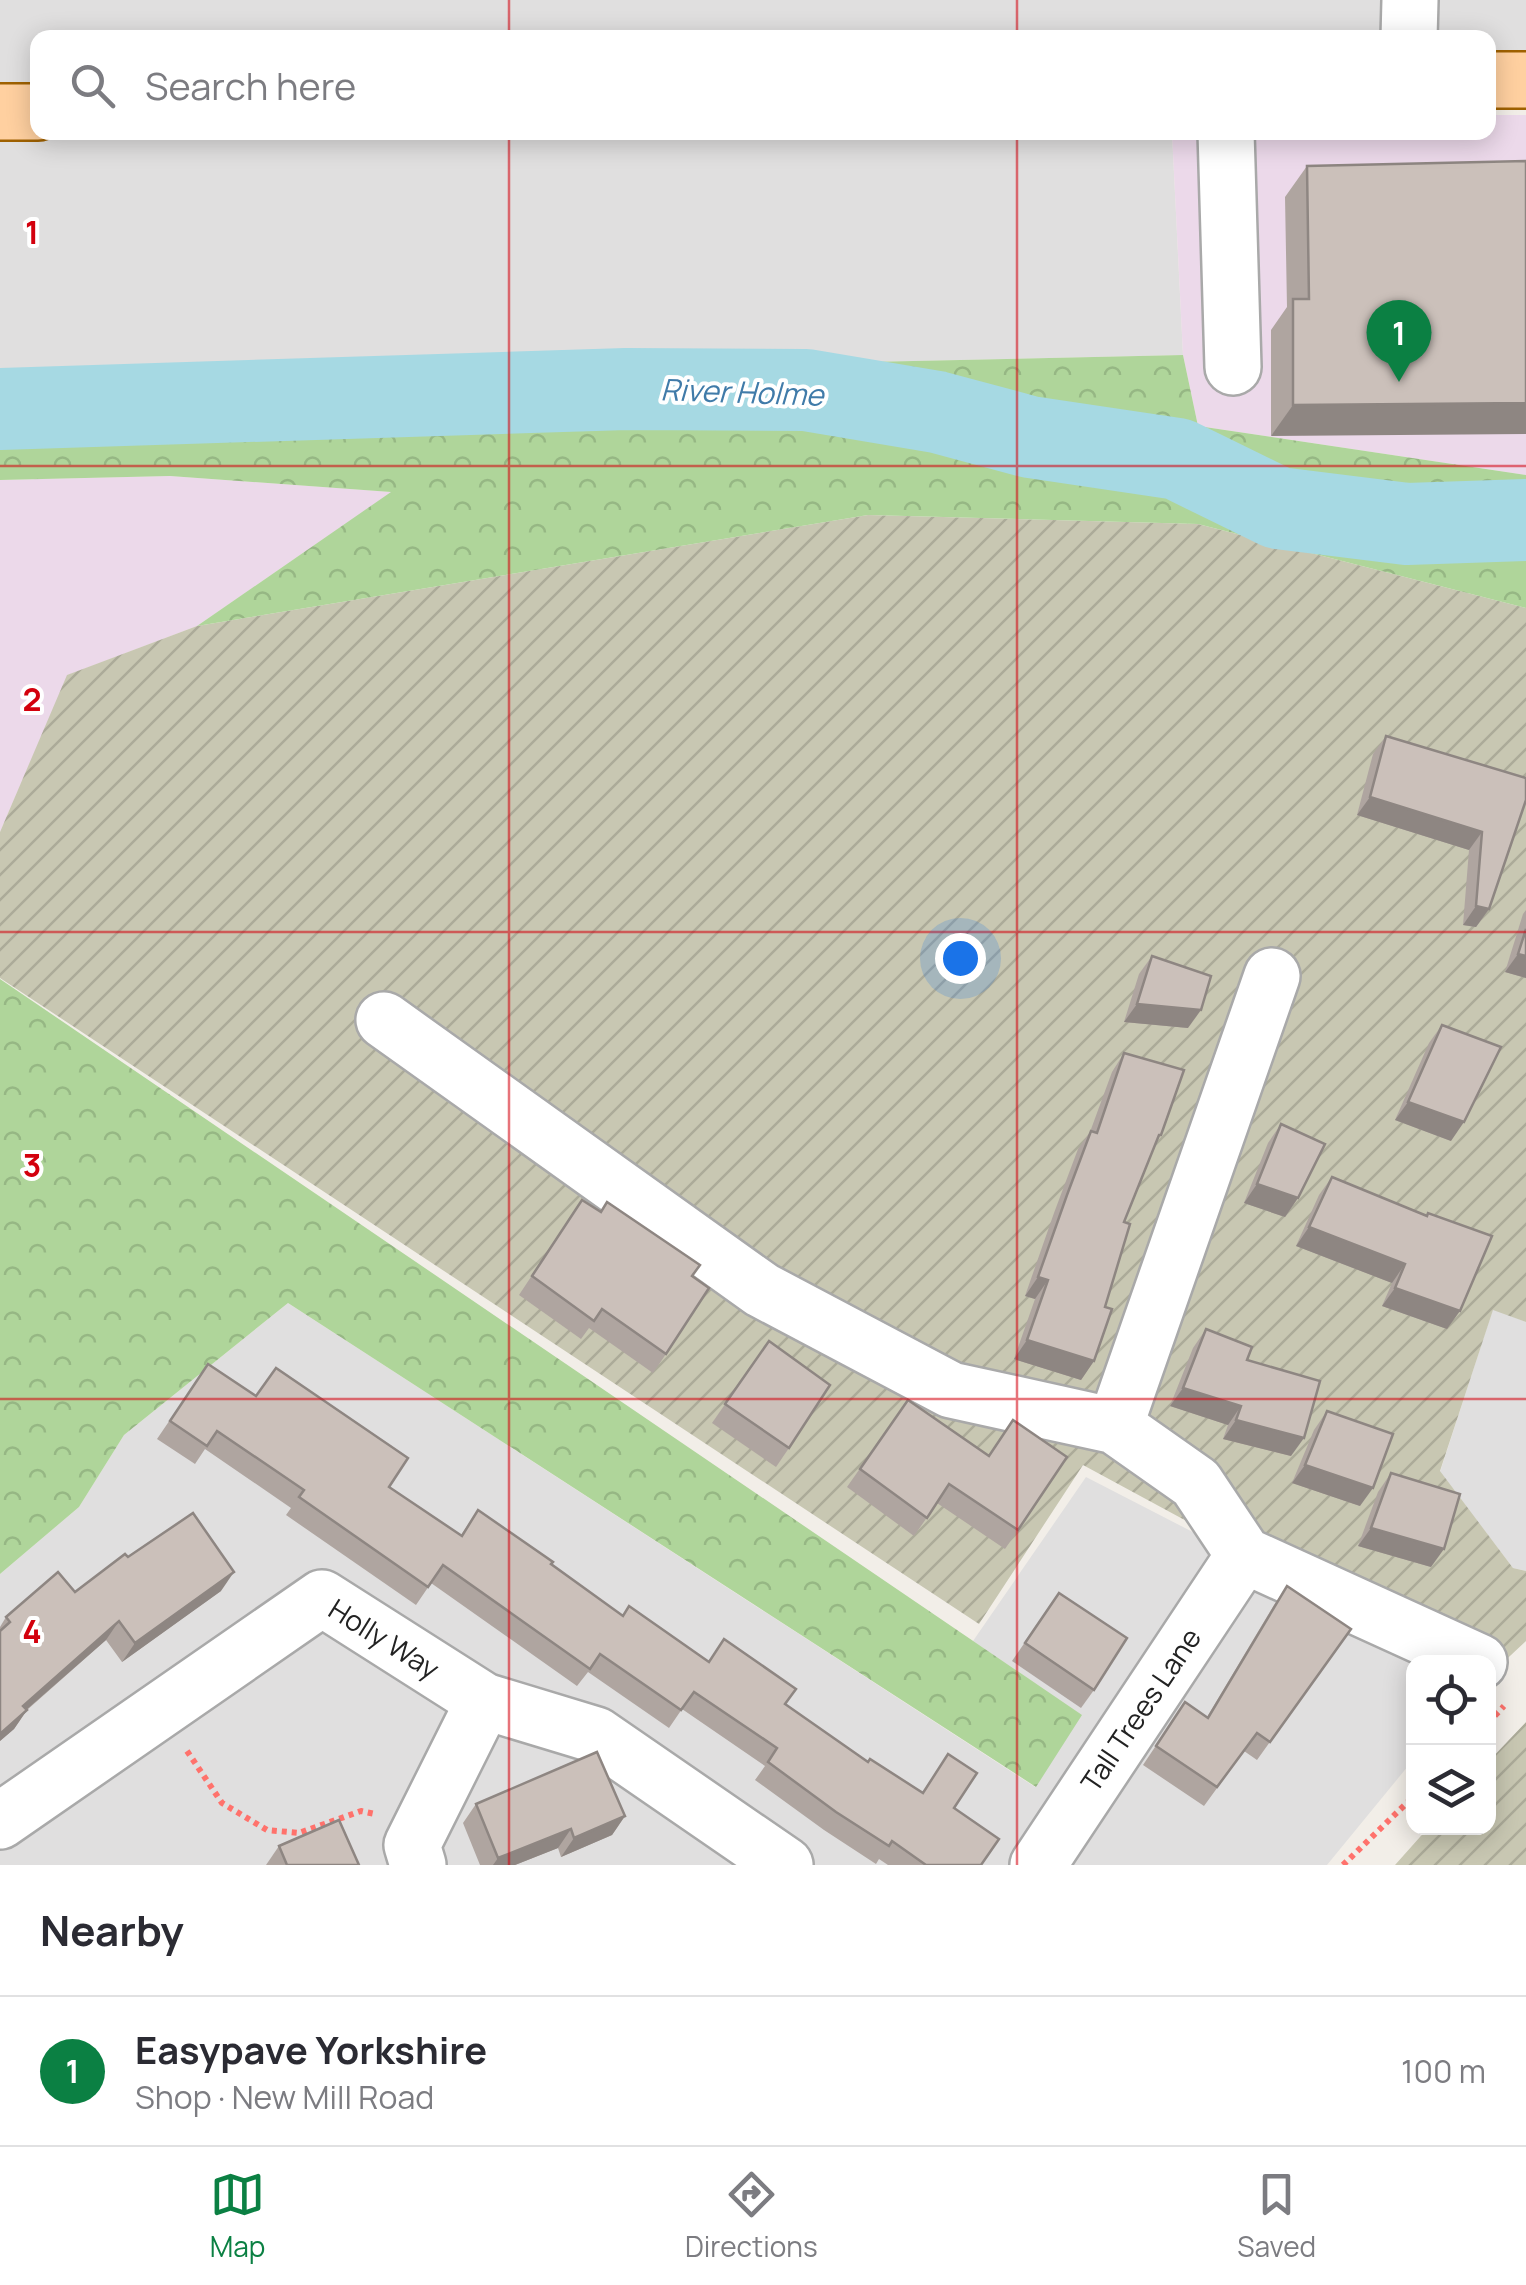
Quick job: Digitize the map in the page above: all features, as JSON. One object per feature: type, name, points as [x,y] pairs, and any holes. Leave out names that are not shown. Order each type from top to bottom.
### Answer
[{"type":"main road","points":[[1496,80],[1526,80]]},
{"type":"main road","points":[[0,112],[30,112]]},
{"type":"street","points":[[1409,30],[1410,0]]},
{"type":"street","points":[[1226,140],[1232,368]]},
{"type":"street","points":[[1115,1426],[1272,976]]},
{"type":"street","points":[[384,1020],[762,1290],[951,1390],[1115,1426],[1196,1482],[1244,1554],[1463,1655]]},
{"type":"street","name":"Tall Trees Lane","points":[[1038,1865],[1244,1554]]},
{"type":"street","name":"Holly Way","points":[[0,1822],[322,1598],[484,1701],[596,1735],[786,1865]]},
{"type":"street","points":[[415,1855],[484,1701]]},
{"type":"path","points":[[162,1709],[222,1803],[267,1830],[299,1834],[362,1812],[388,1816],[415,1855]]},
{"type":"path","points":[[1342,1865],[1406,1804]]},
{"type":"shaded area","points":[[0,0],[1526,0],[1526,55],[1496,56],[1496,30],[30,30],[30,140],[1172,140],[1183,355],[0,381]]},
{"type":"shaded area","points":[[1496,115],[1526,115],[1526,475],[1198,426],[1183,355],[1172,140],[1496,140]]},
{"type":"shaded area","points":[[170,476],[392,492],[197,626],[68,675],[0,832],[0,480]]},
{"type":"shaded area","points":[[868,515],[1198,524],[1526,608],[1526,1322],[1493,1310],[1440,1471],[1513,1568],[1526,1571],[1526,1641],[1496,1669],[1496,1655],[1434,1655],[1083,1465],[979,1624],[0,978],[0,832],[67,675],[197,626]]},
{"type":"shaded area","points":[[288,1303],[1035,1787],[1081,1715],[973,1641],[1086,1477],[1431,1655],[1406,1655],[1406,1769],[1327,1865],[0,1865],[0,1574],[79,1507],[124,1435]]},
{"type":"shaded area","points":[[1493,1309],[1526,1322],[1526,1571],[1513,1568],[1440,1472]]},
{"type":"shaded area","points":[[1526,1722],[1526,1865],[1395,1865],[1422,1835],[1496,1835],[1496,1754]]},
{"type":"green space","points":[[1183,355],[1198,426],[1526,475],[1526,608],[1198,524],[868,515],[197,626],[391,492],[170,476],[0,480],[0,381]]},
{"type":"green space","points":[[0,979],[1082,1715],[1036,1787],[288,1303],[124,1435],[79,1507],[0,1574]]},
{"type":"building","points":[[1526,161],[1526,403],[1293,405],[1293,299],[1309,299],[1307,166]]},
{"type":"building","points":[[1386,736],[1526,778],[1526,800],[1489,909],[1476,906],[1482,832],[1370,797]]},
{"type":"building","points":[[1526,929],[1526,956],[1518,954]]},
{"type":"building","points":[[1152,956],[1211,976],[1201,1010],[1137,1004]]},
{"type":"building","points":[[1442,1025],[1501,1047],[1464,1122],[1408,1102]]},
{"type":"building","points":[[1124,1053],[1184,1070],[1124,1222],[1130,1224],[1105,1307],[1112,1309],[1094,1361],[1027,1340],[1048,1280],[1038,1277],[1091,1131],[1097,1133]]},
{"type":"building","points":[[1281,1124],[1325,1144],[1298,1198],[1257,1184]]},
{"type":"building","points":[[1332,1177],[1427,1216],[1428,1213],[1492,1236],[1460,1311],[1395,1288],[1405,1264],[1309,1227]]},
{"type":"building","points":[[582,1200],[601,1212],[607,1202],[700,1265],[692,1276],[709,1288],[666,1354],[602,1309],[594,1321],[532,1276]]},
{"type":"building","points":[[1206,1329],[1252,1347],[1247,1360],[1320,1381],[1304,1438],[1236,1420],[1241,1406],[1183,1388]]},
{"type":"building","points":[[769,1341],[830,1385],[789,1448],[725,1404]]},
{"type":"building","points":[[208,1364],[256,1396],[276,1368],[408,1458],[389,1487],[462,1536],[478,1510],[623,1616],[629,1606],[709,1662],[724,1639],[796,1689],[785,1704],[868,1762],[870,1759],[923,1793],[948,1754],[977,1773],[954,1808],[999,1839],[981,1865],[926,1865],[892,1841],[889,1846],[836,1812],[768,1762],[777,1748],[694,1692],[681,1710],[600,1654],[590,1669],[443,1565],[428,1587],[299,1497],[304,1490],[217,1431],[207,1446],[170,1421]]},
{"type":"building","points":[[908,1400],[989,1456],[1013,1420],[1067,1457],[1018,1530],[949,1484],[927,1518],[860,1469]]},
{"type":"building","points":[[1327,1411],[1393,1434],[1373,1488],[1305,1465]]},
{"type":"building","points":[[1391,1473],[1460,1494],[1444,1549],[1371,1528]]},
{"type":"building","points":[[193,1513],[234,1572],[135,1643],[119,1621],[23,1706],[27,1710],[0,1734],[0,1631],[10,1622],[6,1617],[58,1572],[75,1592],[125,1554],[128,1557]]},
{"type":"building","points":[[1287,1586],[1351,1629],[1270,1742],[1257,1733],[1217,1787],[1156,1746],[1185,1702],[1208,1718]]},
{"type":"building","points":[[1059,1593],[1127,1638],[1094,1690],[1025,1643]]},
{"type":"building","points":[[597,1752],[625,1816],[574,1838],[571,1829],[498,1858],[476,1804]]},
{"type":"building","points":[[339,1820],[359,1865],[287,1865],[279,1846]]},
{"type":"waterway","name":"River Holme","points":[[0,409],[626,389],[806,390],[937,412],[1030,437],[1178,459],[1278,508],[1407,524],[1526,520]]},
{"type":"place","name":"Easypave Yorkshire","points":[[1399,382]]}]
